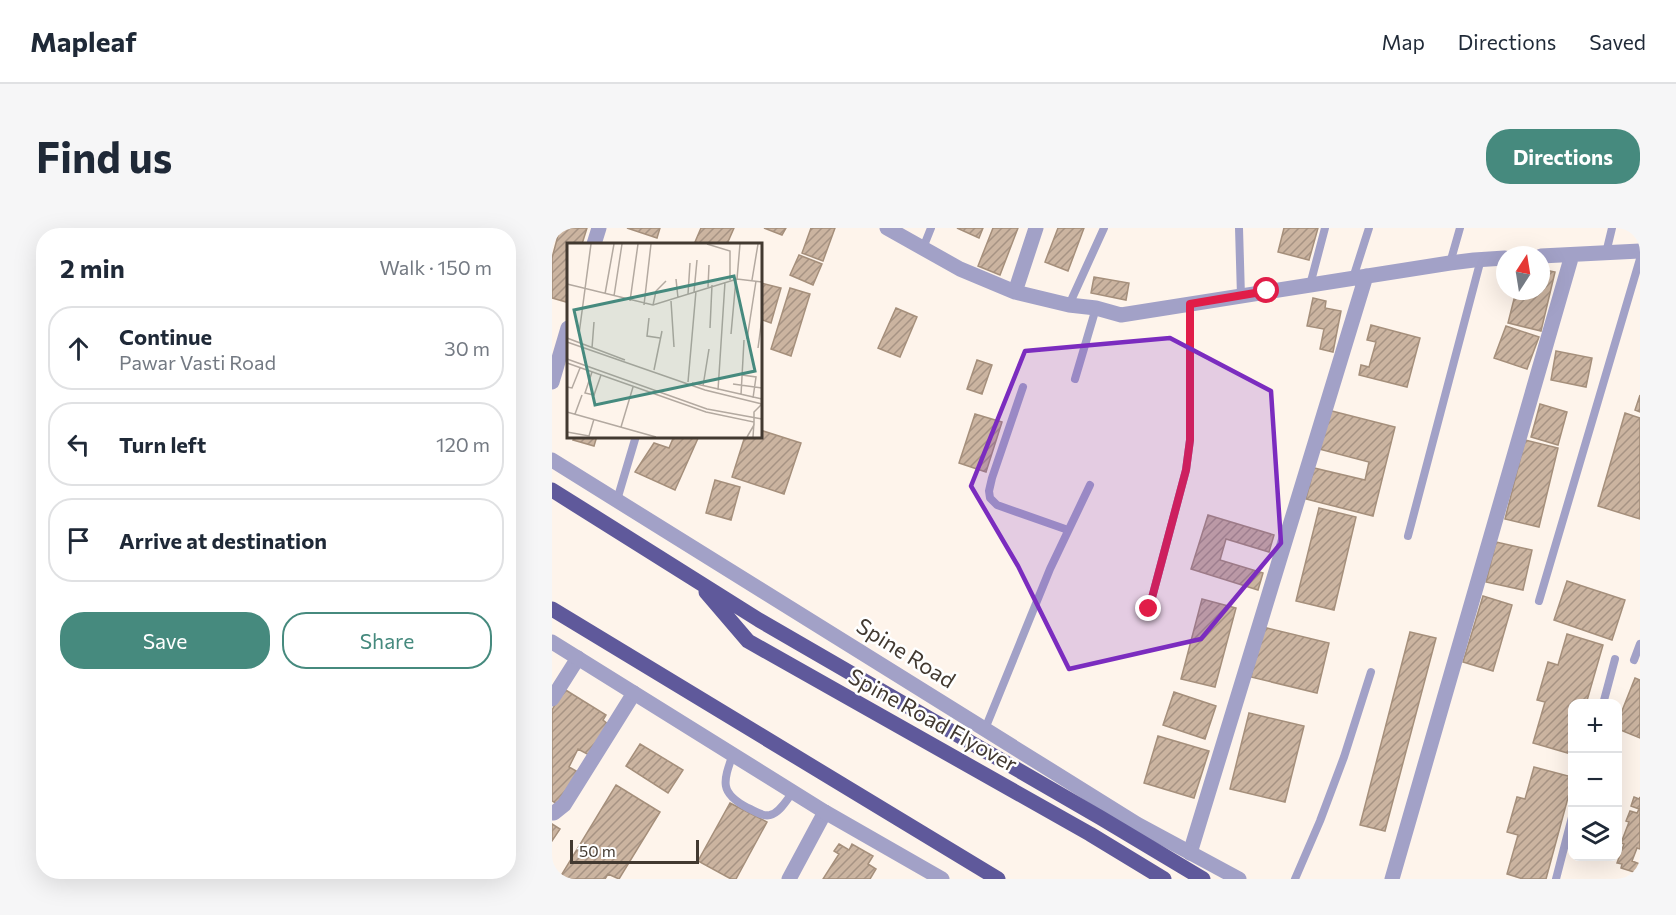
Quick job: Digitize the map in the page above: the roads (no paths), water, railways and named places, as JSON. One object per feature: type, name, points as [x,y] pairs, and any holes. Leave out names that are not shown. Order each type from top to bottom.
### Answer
[{"type":"main road","name":"Spine Road","points":[[552,490],[759,620],[1203,879]]},
{"type":"main road","name":"Spine Road Flyover","points":[[697,581],[748,641],[1090,834],[1164,879]]},
{"type":"main road","points":[[552,609],[998,879]]},
{"type":"street","points":[[594,243],[599,228]]},
{"type":"street","points":[[888,228],[960,269],[1015,292],[1121,315],[1450,263],[1496,258]]},
{"type":"street","points":[[1015,292],[1036,228]]},
{"type":"street","points":[[1550,256],[1640,251]]},
{"type":"street","points":[[1392,879],[1572,255]]},
{"type":"street","points":[[1190,853],[1359,277]]},
{"type":"street","points":[[552,382],[567,331]]},
{"type":"street","name":"Spine Road","points":[[552,460],[1137,824],[1239,879]]},
{"type":"street","points":[[552,642],[825,812],[942,879]]},
{"type":"street","points":[[552,699],[578,658]]},
{"type":"street","points":[[552,813],[560,810],[564,805],[634,693]]},
{"type":"street","points":[[789,879],[825,812]]},
{"type":"lane","points":[[923,248],[931,228]]},
{"type":"lane","points":[[1069,305],[1104,228]]},
{"type":"lane","points":[[1239,228],[1241,296]]},
{"type":"lane","points":[[1310,285],[1325,228]]},
{"type":"lane","points":[[1359,277],[1369,228]]},
{"type":"lane","points":[[1450,263],[1460,228]]},
{"type":"lane","points":[[1606,253],[1612,228]]},
{"type":"lane","points":[[1407,536],[1481,259]]},
{"type":"lane","points":[[1539,601],[1640,259]]},
{"type":"lane","points":[[1149,609],[1186,470],[1190,440],[1190,304]]},
{"type":"lane","points":[[1075,379],[1096,308]]},
{"type":"lane","points":[[1023,387],[992,478],[990,498],[997,505],[1068,530]]},
{"type":"lane","points":[[617,500],[635,438]]},
{"type":"lane","points":[[985,729],[1050,569],[1090,485]]},
{"type":"lane","points":[[1634,660],[1640,644]]},
{"type":"lane","points":[[1604,699],[1616,658]]},
{"type":"lane","points":[[1294,879],[1320,821],[1340,768],[1371,672]]},
{"type":"lane","points":[[733,754],[725,783],[726,791],[731,798],[762,815],[769,815],[777,812],[793,792]]},
{"type":"lane","points":[[1556,879],[1568,832]]}]
